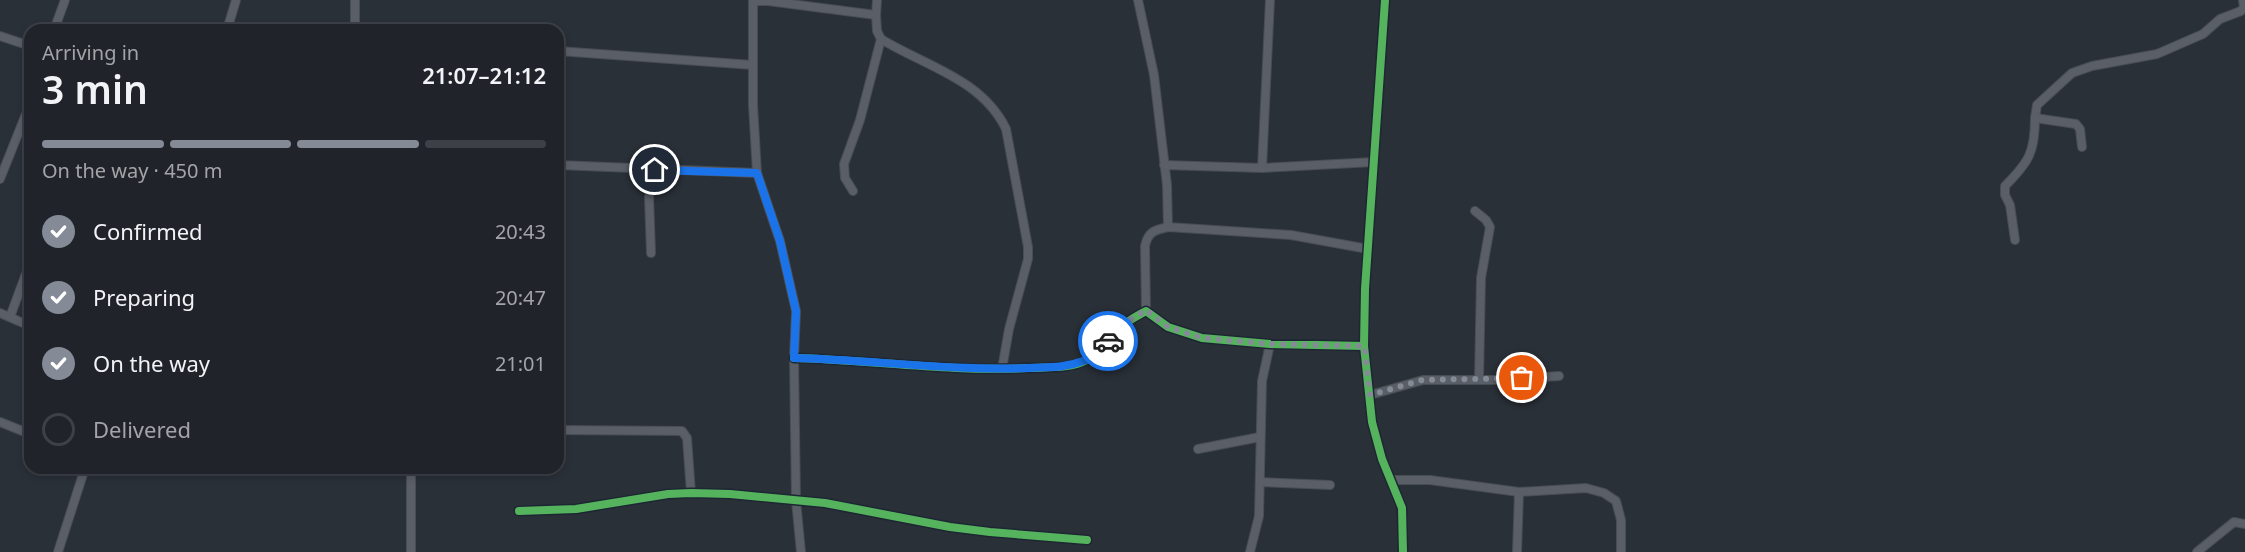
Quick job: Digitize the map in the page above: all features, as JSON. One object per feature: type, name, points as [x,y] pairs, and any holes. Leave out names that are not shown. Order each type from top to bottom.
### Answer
[{"type":"street","points":[[56,24],[65,0]]},
{"type":"street","points":[[229,24],[236,0]]},
{"type":"street","points":[[355,0],[355,24]]},
{"type":"street","points":[[877,0],[877,31],[881,39],[955,76],[999,114],[1006,129],[1028,247],[1028,259],[1009,329],[1002,369]]},
{"type":"street","points":[[1138,0],[1154,75],[1168,227]]},
{"type":"street","points":[[1262,168],[1270,0]]},
{"type":"street","points":[[1385,0],[1365,289],[1364,346],[1372,422],[1382,459],[1402,508],[1403,552]]},
{"type":"street","points":[[2015,240],[2010,205],[2005,195],[2006,186],[2018,174],[2032,152],[2037,105],[2072,73],[2092,66],[2157,54],[2187,42],[2210,30],[2220,19],[2241,11],[2244,7],[2243,0]]},
{"type":"street","points":[[801,552],[796,501],[794,358],[796,311],[780,241],[757,173],[753,105],[753,1],[876,15]]},
{"type":"street","points":[[0,36],[24,44]]},
{"type":"street","points":[[853,191],[845,178],[844,164],[860,120],[881,39]]},
{"type":"street","points":[[564,51],[753,65]]},
{"type":"street","points":[[2035,118],[2076,124],[2080,129],[2082,147]]},
{"type":"street","points":[[1,175],[24,119]]},
{"type":"street","points":[[1164,165],[1262,168],[1374,162]]},
{"type":"street","points":[[564,165],[757,173]]},
{"type":"street","points":[[651,253],[649,197],[655,170]]},
{"type":"street","points":[[1475,211],[1486,220],[1490,227],[1481,278],[1479,380]]},
{"type":"street","points":[[1364,346],[1270,344],[1202,338],[1182,333],[1159,322],[1146,310],[1144,259],[1147,236],[1154,230],[1168,227],[1291,235],[1368,249]]},
{"type":"street","points":[[10,317],[24,279]]},
{"type":"street","points":[[794,358],[856,360],[945,368],[1052,368],[1086,360],[1101,349],[1125,323],[1146,310]]},
{"type":"street","points":[[0,313],[24,323]]},
{"type":"street","points":[[1250,552],[1258,525],[1262,381],[1270,344]]},
{"type":"street","points":[[1370,395],[1422,380],[1559,376]]},
{"type":"street","points":[[0,422],[24,432]]},
{"type":"street","points":[[564,430],[682,431],[687,438],[691,493]]},
{"type":"street","points":[[1198,449],[1260,437]]},
{"type":"street","points":[[58,552],[83,474]]},
{"type":"street","points":[[411,474],[411,552]]},
{"type":"street","points":[[1392,480],[1430,480],[1519,492],[1586,488],[1604,493],[1616,501],[1619,509],[1621,552]]},
{"type":"street","points":[[1260,482],[1330,485]]},
{"type":"street","points":[[1517,552],[1519,492]]},
{"type":"street","points":[[519,511],[576,509],[643,497],[691,493],[825,503],[950,527],[1087,540]]},
{"type":"street","points":[[2196,552],[2234,522],[2245,525]]},
{"type":"cycle path","points":[[1385,0],[1365,289],[1364,346],[1372,422],[1382,459],[1402,508],[1403,552]]},
{"type":"cycle path","points":[[794,358],[999,369],[1066,366],[1092,357],[1119,328],[1146,311],[1168,327],[1202,338],[1270,344],[1364,346]]},
{"type":"cycle path","points":[[519,511],[576,509],[668,494],[730,494],[825,503],[950,527],[1087,540]]},
{"type":"way so far","points":[[1108,341],[1125,323],[1146,310],[1168,327],[1202,338],[1248,343],[1364,346],[1370,395],[1422,380],[1522,378]]},
{"type":"route","points":[[655,170],[757,173],[780,241],[796,311],[794,358],[856,360],[945,368],[1052,368],[1086,360],[1108,341]]}]
